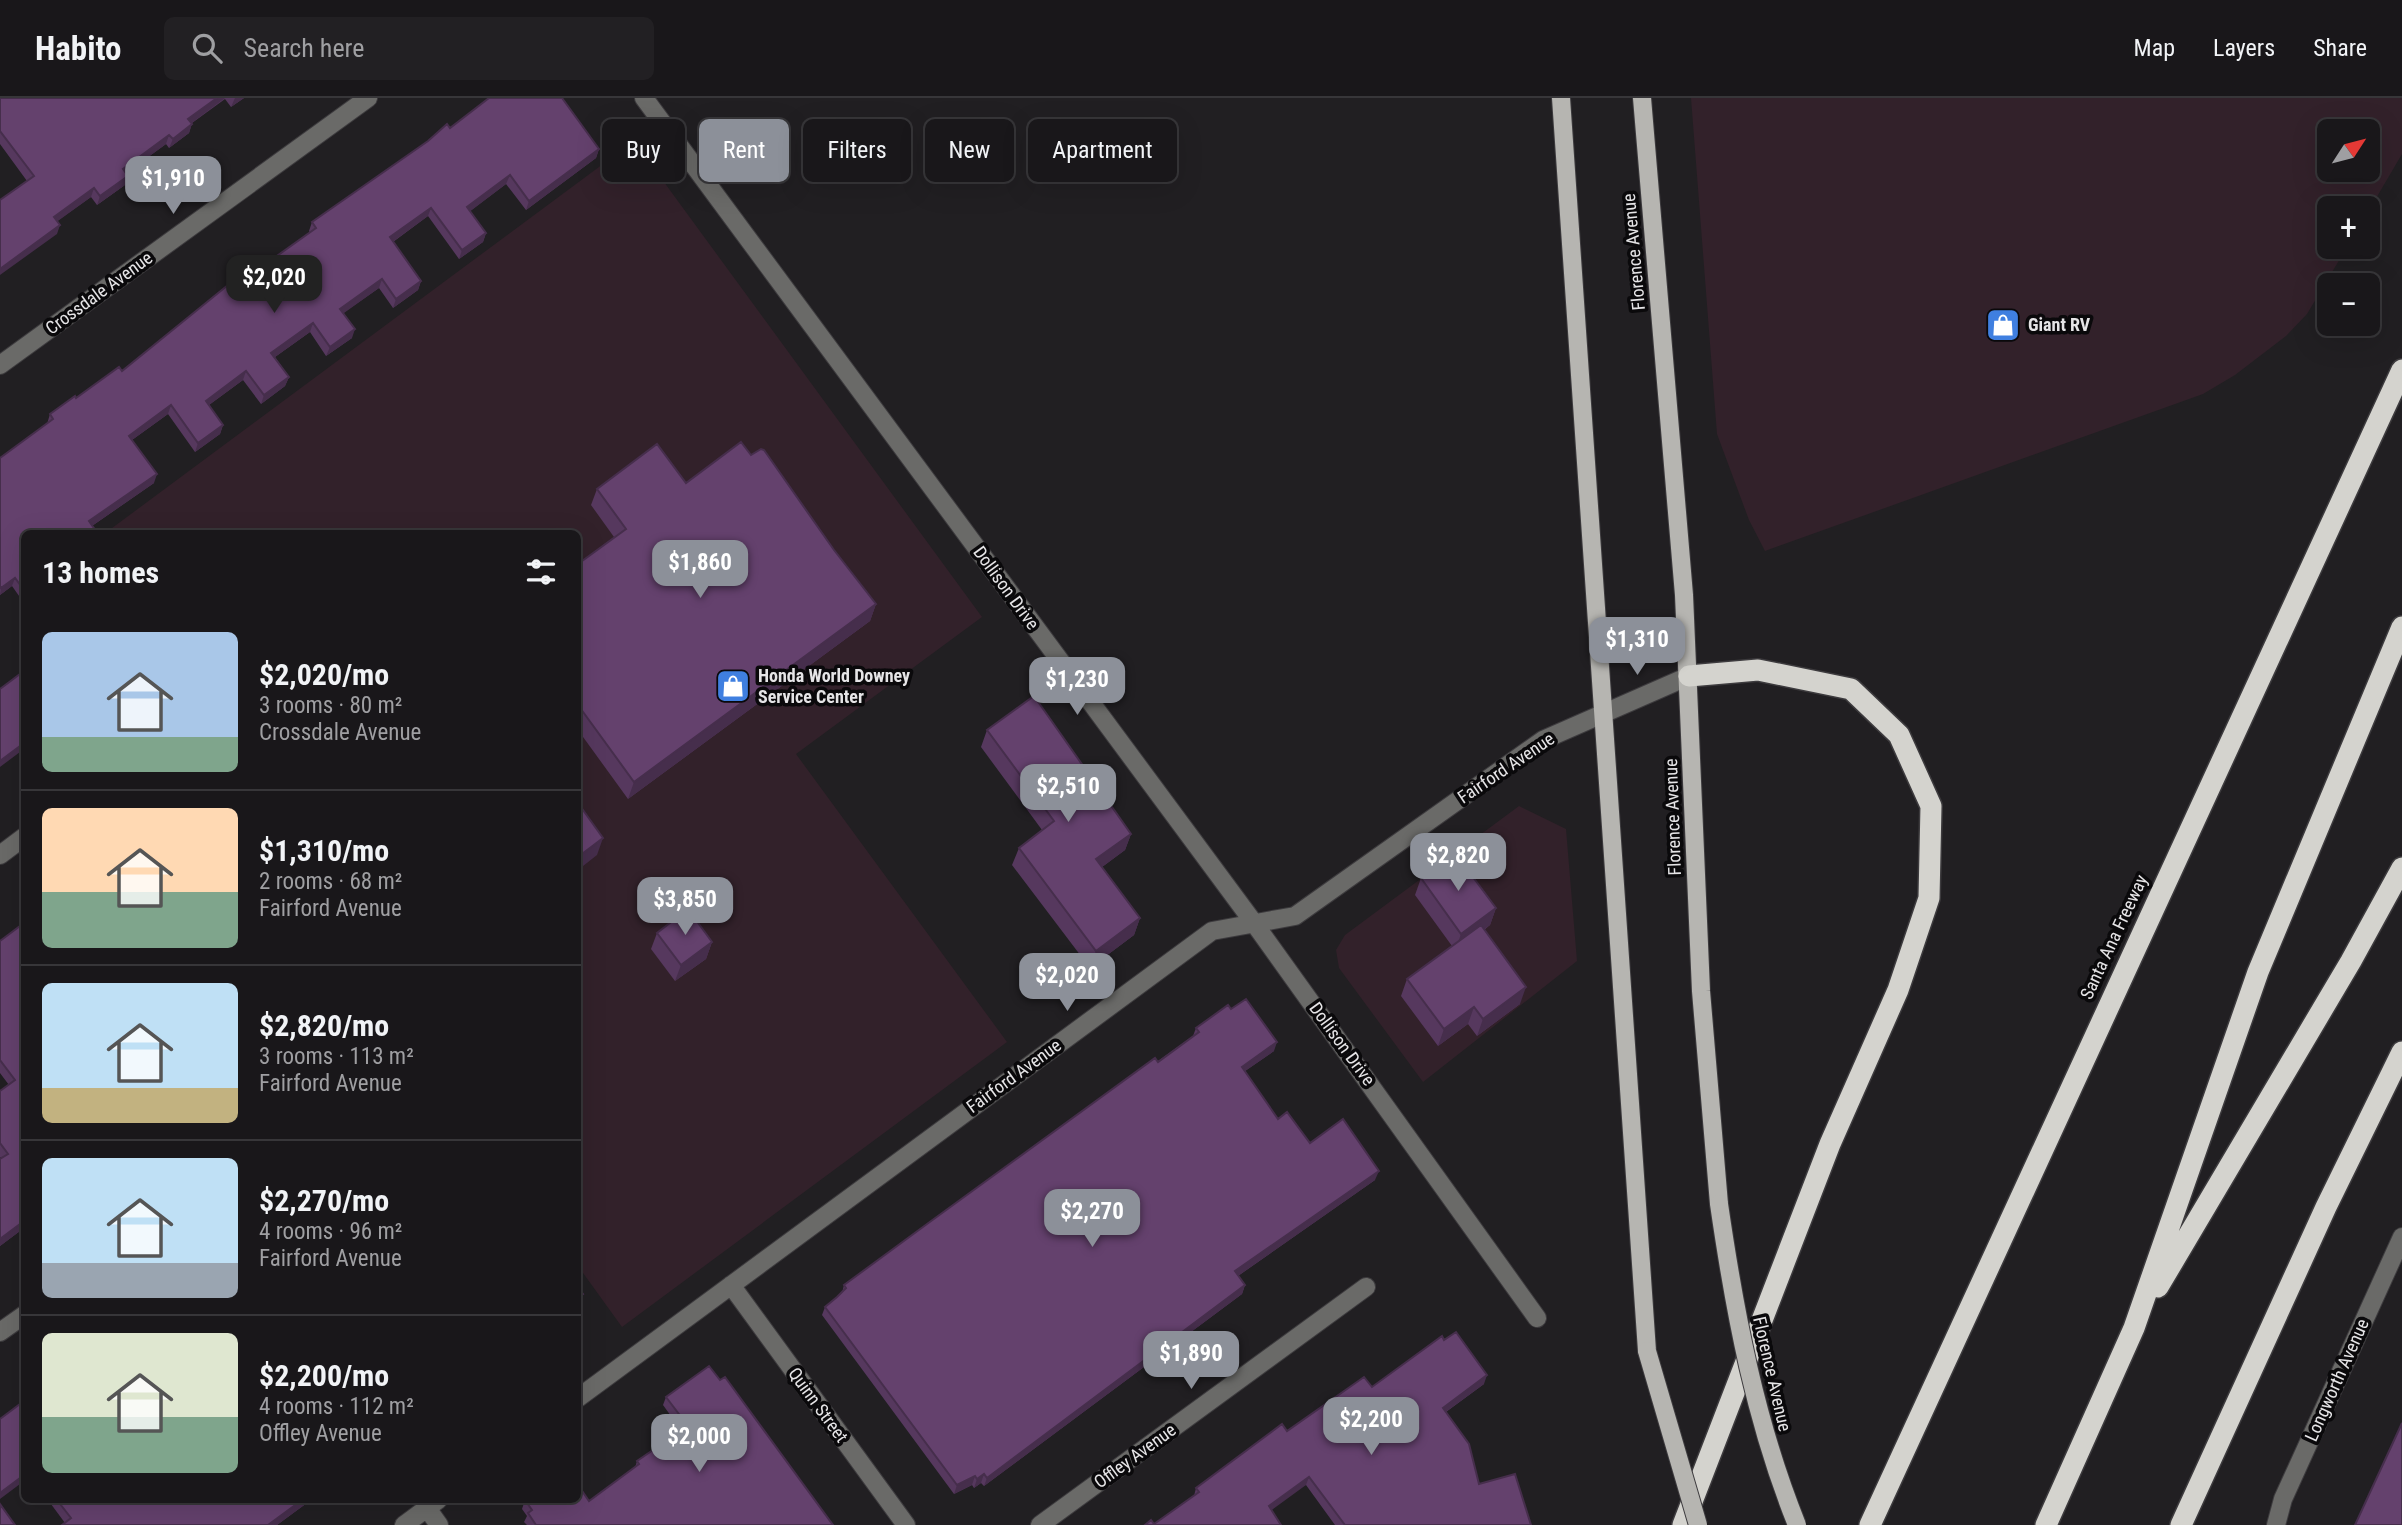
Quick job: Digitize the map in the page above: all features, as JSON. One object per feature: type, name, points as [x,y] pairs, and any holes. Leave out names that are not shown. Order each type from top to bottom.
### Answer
[{"type":"highway","name":"Santa Ana Freeway","points":[[1870,1525],[2402,370]]},
{"type":"highway","points":[[2046,1525],[2134,1328],[2258,972],[2402,627]]},
{"type":"highway","points":[[1683,1525],[1830,1144],[1898,990],[1929,898],[1931,806],[1899,735],[1851,689],[1758,670],[1689,676]]},
{"type":"highway","points":[[2134,1328],[2351,961],[2402,869]]},
{"type":"highway","points":[[2181,1525],[2326,1207],[2402,1052]]},
{"type":"main road","points":[[1561,98],[1601,713],[1647,1351],[1699,1525]]},
{"type":"main road","name":"Florence Avenue","points":[[1642,98],[1689,676],[1701,991],[1719,1204],[1750,1379],[1765,1438],[1797,1525]]},
{"type":"street","name":"Crossdale Avenue","points":[[0,365],[368,98]]},
{"type":"street","name":"Dollison Drive","points":[[644,98],[1254,923],[1536,1318]]},
{"type":"street","name":"Fairford Avenue","points":[[581,1396],[1212,931],[1295,916],[1543,740],[1689,676]]},
{"type":"street","points":[[0,855],[21,839]]},
{"type":"street","name":"Longworth Avenue","points":[[2276,1525],[2283,1499],[2402,1237]]},
{"type":"street","name":"Quinn Street","points":[[731,1285],[906,1525]]},
{"type":"street","name":"Offley Avenue","points":[[1040,1525],[1366,1287]]},
{"type":"street","points":[[0,1332],[21,1317]]},
{"type":"street","points":[[404,1525],[432,1504],[439,1525]]},
{"type":"shaded area","name":"Giant RV","points":[[1691,98],[2402,98],[2402,154],[2377,196],[2317,196],[2317,259],[2340,259],[2331,273],[2317,273],[2317,297],[2307,314],[2286,336],[2235,375],[2203,394],[1765,551],[1749,520],[1717,434]]},
{"type":"shaded area","name":"Honda World Downey Service Center","points":[[602,165],[602,182],[664,182],[982,617],[796,754],[1007,1042],[622,1327],[581,1270],[581,530],[109,530]]},
{"type":"shaded area","points":[[1519,806],[1566,829],[1577,961],[1423,1082],[1339,968],[1336,950],[1345,935]]},
{"type":"building","points":[[0,98],[217,98],[188,119],[192,124],[173,139],[169,135],[123,169],[128,176],[100,196],[94,188],[54,217],[60,225],[0,269],[0,200],[34,176],[0,131]]},
{"type":"building","points":[[489,98],[562,98],[599,149],[529,201],[510,175],[467,207],[486,233],[462,250],[431,208],[390,237],[421,281],[396,299],[382,279],[340,309],[355,329],[330,347],[313,323],[271,353],[289,377],[264,395],[246,371],[206,401],[223,425],[198,443],[171,405],[129,436],[157,474],[89,521],[95,530],[21,530],[21,586],[15,578],[1,588],[0,458],[53,419],[50,414],[119,367],[122,371],[228,285],[250,269],[253,273],[316,228],[312,222],[428,141],[447,124],[450,128]]},
{"type":"building","points":[[741,442],[751,455],[764,450],[834,550],[876,604],[634,782],[581,709],[581,562],[626,529],[597,489],[657,444],[686,483]]},
{"type":"building","points":[[21,673],[21,745],[0,761],[0,689]]},
{"type":"building","points":[[1034,696],[1131,834],[1096,859],[1140,918],[1096,951],[1019,848],[1054,821],[987,730]]},
{"type":"building","points":[[581,807],[603,838],[581,855]]},
{"type":"building","points":[[1455,853],[1496,908],[1461,934],[1421,878]]},
{"type":"building","points":[[688,909],[712,942],[681,965],[657,933]]},
{"type":"building","points":[[21,925],[21,1223],[0,1239],[0,1159],[8,1154],[0,1143],[0,1091],[15,1080],[0,1060],[0,941]]},
{"type":"building","points":[[1481,925],[1526,987],[1483,1019],[1474,1007],[1444,1029],[1407,979]]},
{"type":"building","points":[[1246,999],[1277,1042],[1242,1067],[1278,1119],[1287,1112],[1310,1143],[1343,1119],[1379,1171],[1235,1271],[1245,1285],[987,1478],[984,1474],[977,1479],[975,1476],[957,1485],[825,1307],[846,1288],[844,1285],[927,1224],[1155,1058],[1158,1062],[1199,1032],[1196,1028],[1228,1005],[1231,1009]]},
{"type":"building","points":[[1456,1332],[1487,1375],[1443,1408],[1469,1444],[1479,1484],[1515,1474],[1531,1525],[1345,1525],[1309,1477],[1269,1506],[1281,1525],[1145,1525],[1151,1520],[1154,1524],[1199,1492],[1196,1488],[1282,1424],[1287,1431],[1364,1377],[1372,1387],[1442,1336],[1444,1340]]},
{"type":"building","points":[[709,1366],[720,1380],[725,1377],[833,1525],[536,1525],[528,1513],[532,1510],[527,1503],[581,1503],[581,1489],[589,1501],[639,1464],[637,1461],[688,1426],[666,1397]]},
{"type":"building","points":[[21,1403],[21,1477],[0,1493],[0,1419]]},
{"type":"building","points":[[2402,1423],[2402,1525],[2355,1525]]},
{"type":"building","points":[[59,1503],[298,1503],[268,1525],[62,1525],[71,1518]]},
{"type":"building","points":[[0,1504],[15,1525],[0,1525]]},
{"type":"place","name":"Giant RV","points":[[2003,325]]},
{"type":"place","name":"Honda World Downey Service Center","points":[[733,686]]}]
